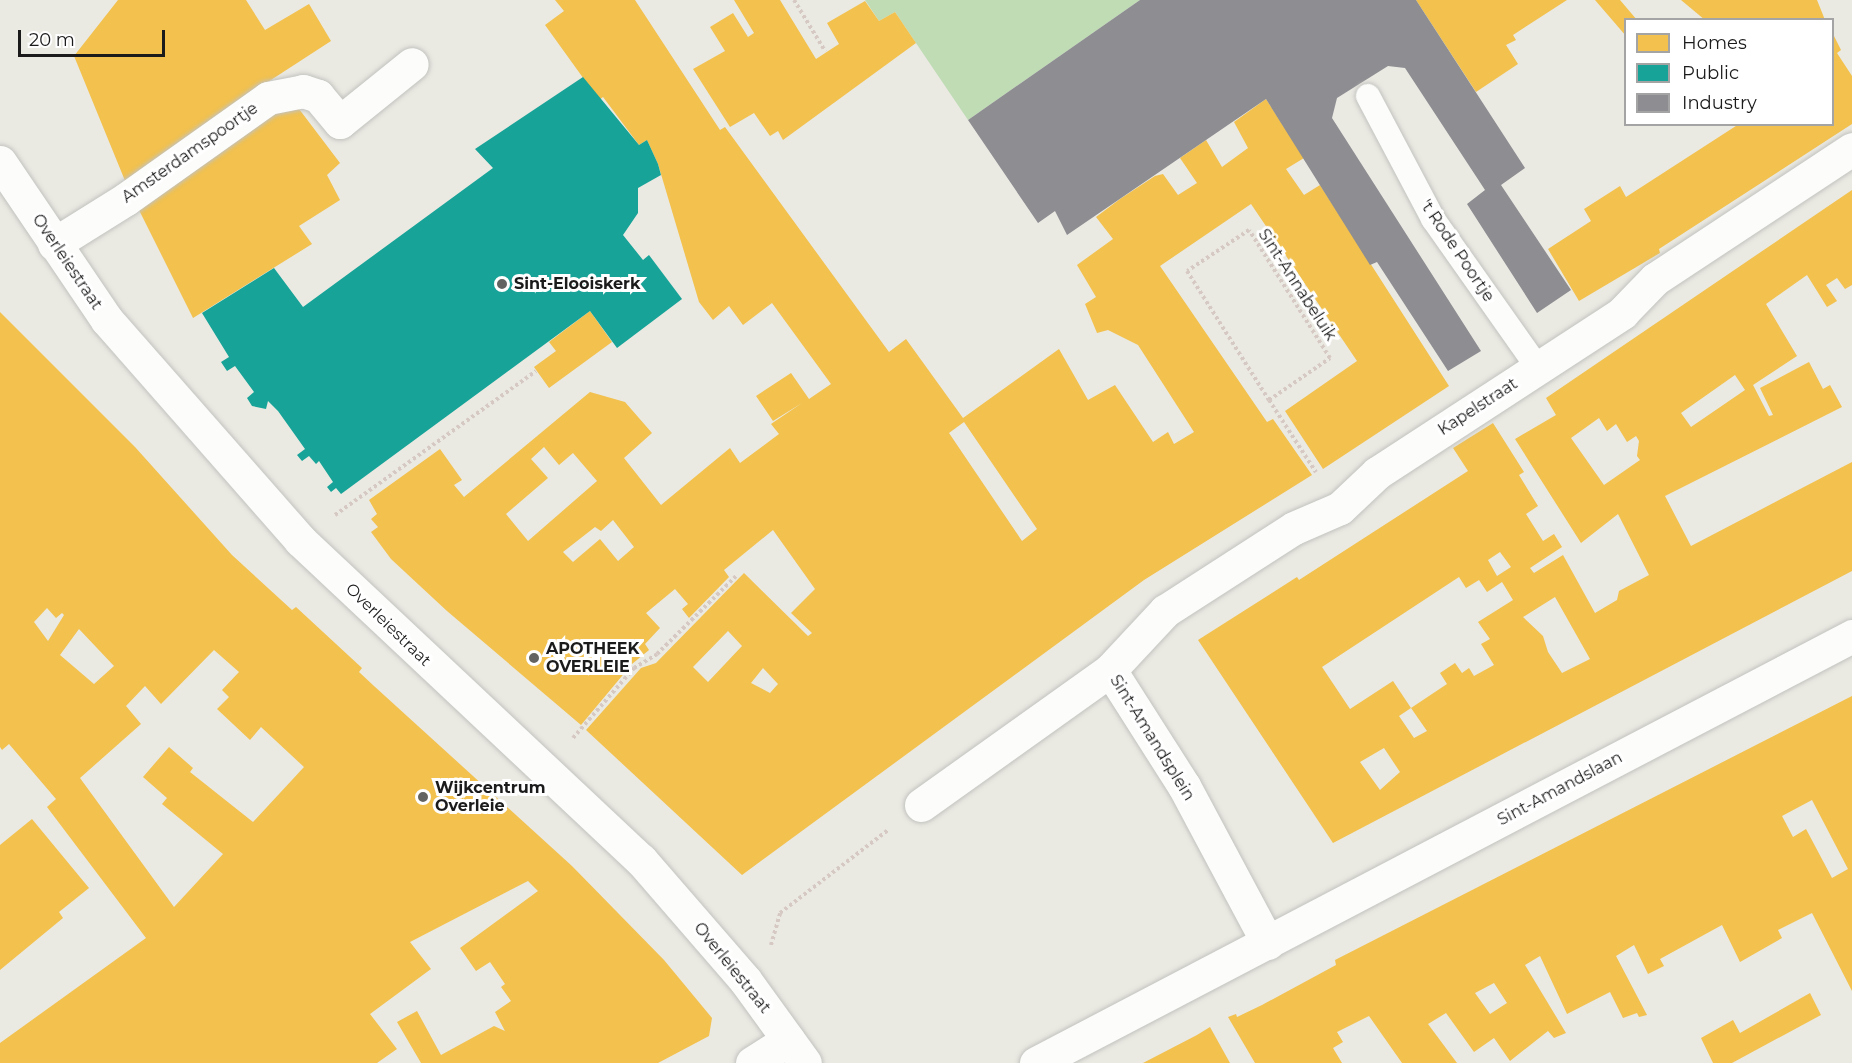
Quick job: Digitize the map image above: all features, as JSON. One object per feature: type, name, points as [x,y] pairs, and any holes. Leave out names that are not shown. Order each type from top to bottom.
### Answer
[{"type":"street","name":"Amsterdamspoortje","points":[[54,244],[126,199],[267,98],[303,91],[318,96],[340,122],[412,64]]},
{"type":"street","name":"Kapelstraat","points":[[1110,670],[1165,611],[1294,528],[1340,508],[1377,473],[1622,313],[1655,279],[1852,149]]},
{"type":"street","name":"Overleiestraat","points":[[0,162],[107,320],[300,540],[641,860],[745,980],[797,1051]]},
{"type":"street","name":"Sint-Amandslaan","points":[[1268,943],[1852,636]]},
{"type":"street","name":"Sint-Amandsplein","points":[[921,805],[1110,670],[1184,786],[1268,943]]},
{"type":"street","points":[[1036,1063],[1268,943]]},
{"type":"street","points":[[752,1063],[797,1051]]},
{"type":"lane","name":"'t Rode Poortje","points":[[1368,96],[1432,219],[1538,368]]},
{"type":"path","points":[[794,0],[825,51]]},
{"type":"path","name":"Sint-Annabeluik","points":[[1269,400],[1330,358],[1249,231],[1187,271],[1269,400],[1340,508]]},
{"type":"path","points":[[300,540],[536,371]]},
{"type":"path","points":[[545,770],[634,668],[657,654],[737,575]]},
{"type":"path","points":[[745,980],[765,965],[780,913],[921,805]]},
{"type":"green space","points":[[865,0],[1140,0],[968,120],[895,12],[879,21]]},
{"type":"building: Homes","points":[[118,0],[246,0],[265,30],[309,4],[331,41],[251,93],[128,188],[74,56]]},
{"type":"building: Homes","points":[[555,0],[635,0],[720,130],[725,127],[889,352],[906,339],[963,418],[1059,349],[1088,400],[1115,385],[1153,442],[1168,432],[1174,444],[1194,432],[1138,345],[1108,330],[1097,333],[1085,304],[1096,297],[1077,265],[1113,239],[1096,217],[1120,199],[1155,176],[1163,174],[1178,195],[1197,183],[1180,158],[1206,140],[1222,167],[1248,148],[1234,122],[1266,99],[1304,158],[1286,169],[1304,195],[1320,185],[1449,386],[1323,469],[1285,411],[1357,361],[1251,204],[1160,266],[1267,422],[1273,419],[1312,475],[1144,580],[742,875],[586,730],[641,668],[656,663],[744,573],[808,636],[812,633],[791,613],[815,589],[773,530],[724,570],[729,577],[689,618],[682,609],[688,604],[675,589],[646,613],[660,628],[645,644],[649,650],[632,664],[581,725],[447,611],[391,559],[371,532],[378,527],[371,519],[377,514],[369,500],[440,449],[462,480],[454,485],[464,497],[590,392],[625,402],[652,433],[624,458],[661,505],[730,448],[740,463],[779,434],[771,424],[802,403],[773,421],[756,396],[791,373],[809,399],[831,384],[772,303],[743,325],[729,306],[713,320],[699,302],[658,164],[647,140],[639,145],[603,97],[599,100],[545,25],[564,11]],"holes":[[[964,422],[1037,529],[1022,541],[949,433]],[[544,447],[559,465],[573,453],[597,481],[528,541],[506,514],[548,478],[531,459]],[[613,520],[634,547],[618,561],[600,539],[573,562],[563,552],[595,527],[601,531]],[[728,631],[742,646],[708,682],[693,667]],[[763,668],[778,684],[770,693],[751,683]]]},
{"type":"building: Homes","points":[[734,0],[780,0],[816,59],[839,44],[827,23],[865,1],[879,21],[895,12],[916,43],[783,140],[778,131],[770,136],[754,113],[730,127],[693,69],[725,51],[710,27],[733,13],[748,37],[754,33]]},
{"type":"building: Homes","points":[[1416,0],[1567,0],[1513,35],[1516,40],[1506,45],[1518,64],[1476,92]]},
{"type":"building: Homes","points":[[1595,0],[1620,0],[1635,18],[1624,18],[1624,34]]},
{"type":"building: Homes","points":[[1681,0],[1817,0],[1824,18],[1703,18]]},
{"type":"building: Homes","points":[[1834,36],[1841,50],[1837,53],[1852,76],[1852,124],[1659,249],[1660,253],[1579,301],[1548,249],[1591,221],[1584,209],[1620,186],[1626,197],[1736,126],[1834,126]]},
{"type":"building: Homes","points":[[296,105],[340,163],[327,175],[340,200],[299,226],[312,244],[193,318],[135,202],[222,136]]},
{"type":"building: Homes","points":[[1852,190],[1852,285],[1845,289],[1837,278],[1826,285],[1837,301],[1827,307],[1807,275],[1766,304],[1797,356],[1753,385],[1769,416],[1773,415],[1760,388],[1809,362],[1823,389],[1830,385],[1842,407],[1665,496],[1691,546],[1852,462],[1852,571],[1333,843],[1198,640],[1297,577],[1299,580],[1468,471],[1453,448],[1493,423],[1524,472],[1519,475],[1538,506],[1526,514],[1543,541],[1554,534],[1562,547],[1530,568],[1534,573],[1563,555],[1595,613],[1617,600],[1619,591],[1649,575],[1618,514],[1581,543],[1515,439],[1556,415],[1546,398]],"holes":[[[1735,375],[1745,390],[1691,427],[1681,413]],[[1599,418],[1607,431],[1616,424],[1627,442],[1636,436],[1639,441],[1637,456],[1640,460],[1604,485],[1571,438]],[[1500,552],[1511,567],[1497,576],[1488,560]],[[1459,577],[1466,588],[1479,580],[1487,592],[1502,582],[1513,600],[1478,622],[1490,639],[1481,644],[1494,665],[1474,676],[1469,668],[1462,673],[1455,663],[1440,673],[1447,684],[1411,708],[1393,681],[1350,709],[1322,667]],[[1555,597],[1590,659],[1562,673],[1548,652],[1543,636],[1523,617]],[[1411,708],[1427,731],[1414,738],[1399,716]],[[1384,748],[1400,772],[1380,790],[1360,762]]]},
{"type":"building: Homes","points":[[590,311],[612,342],[549,388],[534,367],[556,351],[549,342]]},
{"type":"building: Homes","points":[[0,312],[135,447],[232,555],[292,610],[296,607],[362,668],[359,672],[572,866],[664,960],[712,1018],[709,1036],[658,1063],[421,1063],[397,1022],[417,1011],[441,1055],[494,1026],[505,1031],[495,1012],[511,1001],[501,987],[505,984],[490,962],[476,971],[460,948],[538,891],[528,881],[410,942],[431,969],[370,1014],[397,1049],[377,1063],[0,1063],[0,1043],[146,938],[47,807],[56,799],[9,744],[2,750],[0,747]],"holes":[[[47,608],[56,618],[62,613],[64,615],[48,641],[34,622]],[[79,629],[114,666],[94,684],[60,655]],[[214,650],[239,672],[222,690],[229,697],[217,709],[250,740],[261,727],[304,767],[253,822],[190,772],[193,768],[169,747],[143,777],[167,798],[162,804],[223,854],[174,907],[80,778],[141,724],[126,706],[145,686],[161,704]]]},
{"type":"building: Homes","points":[[1852,696],[1852,991],[1812,913],[1778,930],[1782,938],[1740,962],[1722,925],[1660,959],[1664,966],[1648,974],[1634,945],[1616,956],[1647,1015],[1639,1017],[1637,1013],[1623,1018],[1610,992],[1567,1014],[1540,956],[1525,965],[1566,1033],[1554,1038],[1548,1031],[1510,1061],[1494,1038],[1474,1052],[1446,1013],[1428,1024],[1457,1063],[1402,1063],[1369,1016],[1337,1032],[1343,1042],[1333,1048],[1342,1063],[1255,1063],[1228,1017],[1236,1014],[1237,1017],[1262,1005],[1336,965],[1335,960]],"holes":[[[1812,800],[1848,869],[1832,878],[1806,829],[1793,837],[1782,816]],[[1494,983],[1507,1003],[1490,1014],[1475,993]]]},
{"type":"building: Homes","points":[[32,819],[89,888],[59,912],[63,918],[0,970],[0,845]]},
{"type":"building: Homes","points":[[1810,993],[1821,1015],[1732,1063],[1713,1063],[1701,1038],[1733,1020],[1740,1033]]},
{"type":"building: Homes","points":[[1210,1027],[1230,1063],[1143,1063],[1197,1035]]},
{"type":"building: Public","name":"Sint-Elooiskerk","points":[[583,77],[639,145],[647,140],[658,164],[661,175],[638,188],[638,213],[623,235],[643,260],[649,255],[682,299],[617,348],[590,311],[341,494],[336,488],[331,492],[327,487],[333,482],[319,461],[316,464],[309,456],[302,461],[297,455],[305,449],[278,411],[268,401],[266,409],[252,406],[247,398],[254,392],[235,366],[227,371],[221,362],[229,357],[202,313],[274,268],[303,307],[493,168],[475,149]]},
{"type":"building: Industry","points":[[1140,0],[1416,0],[1525,168],[1501,185],[1571,290],[1537,313],[1467,204],[1485,190],[1405,68],[1388,66],[1337,98],[1332,118],[1481,351],[1448,371],[1377,262],[1370,265],[1266,99],[1067,235],[1055,211],[1038,223],[968,120]]},
{"type":"place","name":"Sint-Elooiskerk","points":[[502,284]]},
{"type":"place","name":"APOTHEEK OVERLEIE","points":[[534,658]]},
{"type":"place","name":"Wijkcentrum Overleie","points":[[423,797]]}]
